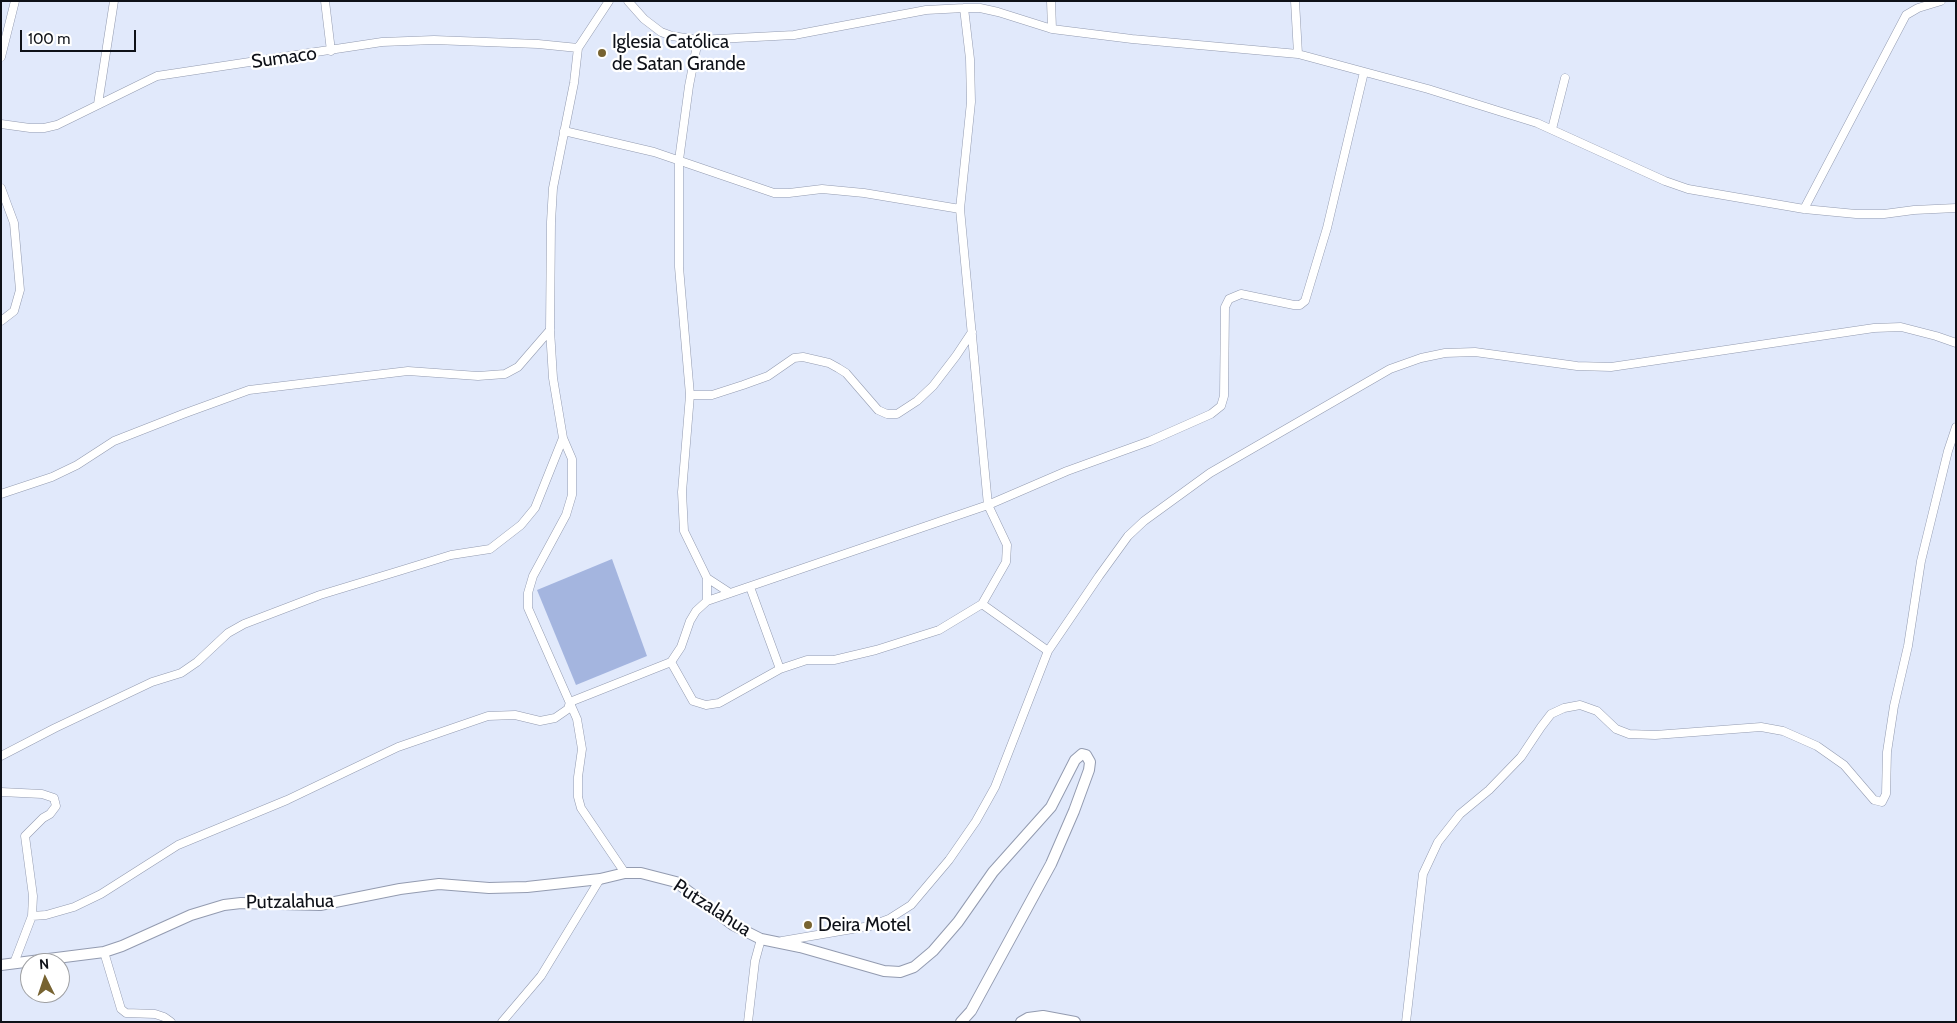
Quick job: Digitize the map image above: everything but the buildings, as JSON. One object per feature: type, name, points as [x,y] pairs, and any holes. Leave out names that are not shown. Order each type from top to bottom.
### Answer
[{"type":"street","points":[[1,57],[15,1]]},
{"type":"street","points":[[98,104],[114,1]]},
{"type":"street","points":[[325,1],[331,51]]},
{"type":"street","points":[[609,1],[578,48],[574,83],[553,188],[550,330],[553,378],[563,438],[572,459],[572,495],[566,514],[533,576],[528,593],[528,608],[577,719],[581,742],[578,777],[578,797],[581,808],[625,873]]},
{"type":"street","points":[[628,1],[644,19],[661,32],[672,36],[698,40],[794,35],[951,5],[998,12],[1052,29],[1132,39],[1298,54],[1428,89],[1537,123],[1665,181],[1688,189],[1804,209],[1856,214],[1884,214],[1956,208]]},
{"type":"street","points":[[1051,1],[1052,29]]},
{"type":"street","points":[[1295,1],[1298,54]]},
{"type":"street","points":[[1804,209],[1906,15],[1918,8],[1940,1]]},
{"type":"street","points":[[671,662],[693,701],[706,705],[719,704],[780,669],[807,660],[834,660],[876,650],[939,630],[982,604],[1006,562],[1007,545],[988,505],[960,209],[971,102],[970,59],[964,8]]},
{"type":"street","name":"Sumaco","points":[[1,124],[30,128],[44,128],[57,125],[157,76],[382,42],[408,40],[538,44],[578,48]]},
{"type":"street","points":[[698,40],[688,86],[679,160],[679,267],[690,395],[682,513],[684,531],[707,578],[707,601]]},
{"type":"street","points":[[570,702],[671,662],[681,647],[693,616],[707,601],[988,505],[1067,471],[1150,441],[1211,414],[1221,406],[1224,396],[1225,307],[1229,299],[1241,294],[1294,305],[1300,305],[1305,301],[1327,228],[1351,134],[1364,72]]},
{"type":"street","points":[[1552,129],[1565,78]]},
{"type":"street","points":[[564,131],[654,152],[774,193],[822,189],[864,193],[960,209]]},
{"type":"street","points":[[1,188],[14,223],[20,290],[14,311],[1,321]]},
{"type":"street","points":[[778,942],[870,926],[889,919],[911,905],[949,860],[976,821],[995,787],[1048,651],[1098,576],[1128,536],[1144,521],[1210,473],[1390,369],[1421,358],[1445,353],[1475,352],[1577,366],[1611,367],[1874,328],[1892,327],[1910,329],[1956,343]]},
{"type":"street","points":[[1,494],[52,477],[77,465],[114,441],[249,390],[408,371],[478,376],[505,374],[518,368],[550,330]]},
{"type":"street","points":[[690,395],[712,395],[742,385],[768,376],[794,358],[803,356],[829,363],[838,368],[846,373],[878,410],[887,414],[897,414],[917,401],[933,386],[972,332]]},
{"type":"street","points":[[1406,1022],[1423,874],[1438,842],[1460,814],[1489,790],[1521,757],[1551,714],[1564,708],[1580,705],[1598,711],[1616,728],[1628,734],[1655,735],[1760,727],[1783,731],[1817,746],[1844,765],[1874,800],[1882,802],[1886,794],[1887,752],[1894,706],[1908,646],[1921,561],[1948,451],[1956,427]]},
{"type":"street","points":[[1,756],[152,682],[181,673],[197,662],[228,633],[244,624],[320,595],[451,555],[490,549],[520,525],[535,508],[563,438]]},
{"type":"street","points":[[707,578],[730,593]]},
{"type":"street","points":[[750,587],[780,669]]},
{"type":"street","points":[[982,604],[1048,651]]},
{"type":"street","points":[[32,916],[46,915],[74,907],[101,894],[178,845],[287,800],[398,747],[488,716],[515,715],[540,720],[555,718],[568,710],[570,702]]},
{"type":"street","name":"Putzalahua","points":[[1,965],[104,952],[122,946],[191,915],[224,905],[241,903],[320,905],[400,889],[438,884],[498,888],[527,887],[600,879],[625,873],[641,873],[676,882],[733,925],[761,939],[821,952],[884,972],[900,972],[914,967],[933,951],[958,922],[994,872],[1051,807],[1075,760],[1082,754],[1086,755],[1090,762],[1089,770],[1051,864],[971,1011],[961,1022]]},
{"type":"street","points":[[1,792],[42,794],[54,798],[56,806],[50,814],[43,818],[25,836],[33,896],[32,916],[14,963]]},
{"type":"street","points":[[502,1022],[541,976],[600,879]]},
{"type":"street","points":[[748,1022],[755,961],[761,939]]},
{"type":"street","points":[[104,952],[121,1009],[126,1013],[164,1016],[171,1022]]},
{"type":"street","points":[[1021,1022],[1028,1018],[1043,1016],[1075,1022]]},
{"type":"shaded area","points":[[612,559],[647,656],[576,685],[537,590]]},
{"type":"place","name":"Iglesia Católica de Satan Grande","points":[[602,53]]},
{"type":"place","name":"Deira Motel","points":[[808,925]]}]
